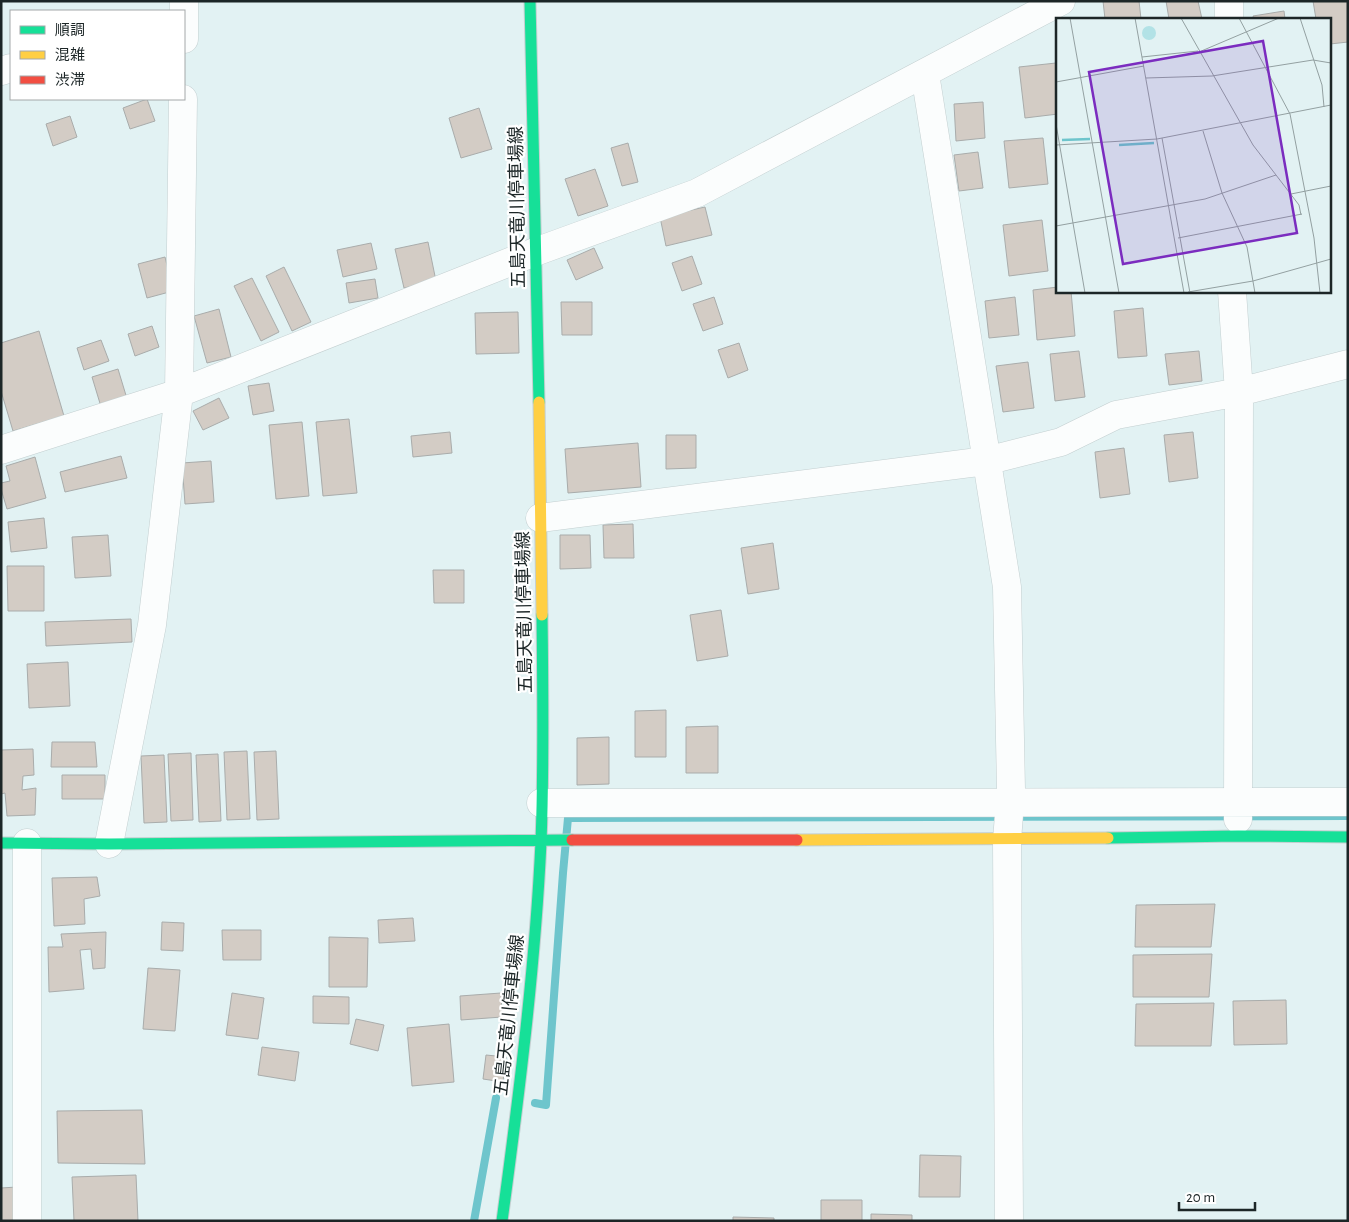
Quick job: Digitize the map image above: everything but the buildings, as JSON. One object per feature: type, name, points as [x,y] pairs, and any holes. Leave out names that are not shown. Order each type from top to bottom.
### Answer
[{"type":"street","name":"五島天竜川停車場線","points":[[502,1221],[521,1078],[534,955],[541,840],[540,518],[530,1]]},
{"type":"street","points":[[1,450],[179,393],[535,252],[697,193],[1061,1]]},
{"type":"street","points":[[1229,1],[1229,18]]},
{"type":"street","points":[[185,22],[186,5]]},
{"type":"street","points":[[925,74],[1007,587],[1011,790],[1007,840],[1009,1221]]},
{"type":"street","points":[[108,844],[152,625],[179,393],[183,100]]},
{"type":"street","points":[[1232,292],[1239,392],[1238,836]]},
{"type":"street","points":[[540,518],[986,461],[1061,442],[1116,414],[1239,392],[1348,364]]},
{"type":"street","points":[[541,803],[1010,804],[1348,802]]},
{"type":"street","points":[[27,1221],[14,843],[1348,837]]},
{"type":"waterway","points":[[535,1103],[546,1105],[568,818],[1348,816]]},
{"type":"waterway","points":[[474,1221],[496,1098]]},
{"type":"traffic: fast","points":[[530,1],[539,402]]},
{"type":"traffic: fast","points":[[502,1221],[526,1032],[535,937],[543,785],[542,615]]},
{"type":"traffic: fast","points":[[1108,838],[1348,837]]},
{"type":"traffic: fast","points":[[1,843],[109,844],[572,840]]},
{"type":"traffic: slow","points":[[539,402],[542,615]]},
{"type":"traffic: slow","points":[[797,840],[1108,838]]},
{"type":"traffic: jam","points":[[572,840],[797,840]]}]
